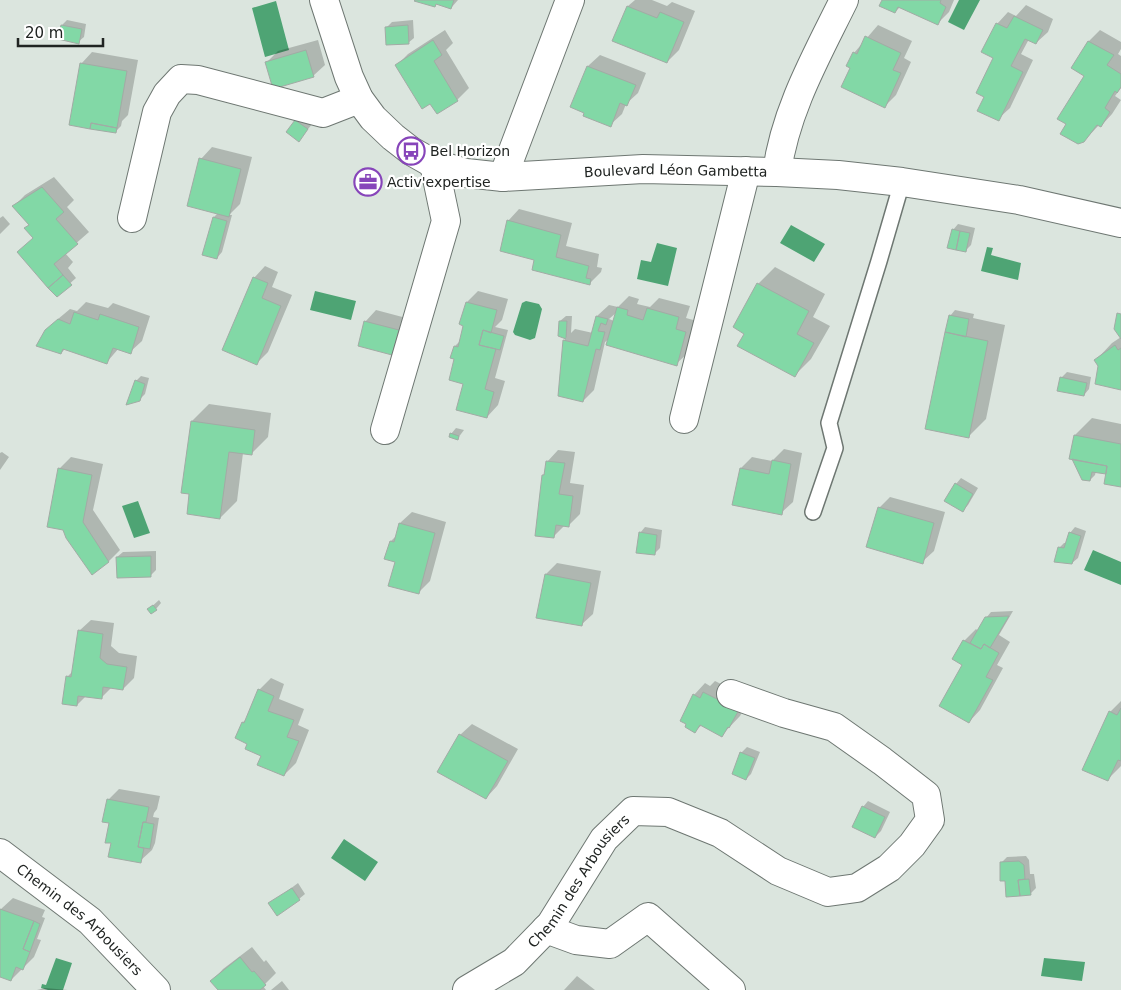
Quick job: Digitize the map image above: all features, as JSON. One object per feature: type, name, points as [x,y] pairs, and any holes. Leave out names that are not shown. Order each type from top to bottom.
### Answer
[{"type":"street","name":"Boulevard Léon Gambetta","points":[[324,0],[349,77],[359,99],[373,118],[411,151],[434,164],[466,173],[503,177],[643,169],[838,175],[902,182],[1019,200],[1121,223]]},
{"type":"street","points":[[503,177],[570,0]]},
{"type":"street","points":[[776,172],[786,129],[799,94],[844,0]]},
{"type":"street","points":[[132,218],[157,112],[167,94],[181,79],[198,80],[323,114],[359,99]]},
{"type":"street","points":[[385,430],[446,221],[434,164]]},
{"type":"street","points":[[684,419],[746,171]]},
{"type":"street","name":"Chemin des Arbousiers","points":[[467,990],[514,962],[546,930],[604,839],[633,811],[668,812],[720,833],[778,872],[828,892],[857,888],[889,868],[912,846],[930,820],[926,795],[882,760],[834,727],[784,713],[731,694]]},
{"type":"street","name":"Chemin des Arbousiers","points":[[0,853],[90,921],[156,990]]},
{"type":"street","points":[[546,930],[576,940],[610,944],[648,917],[731,990]]},
{"type":"lane","points":[[813,512],[835,448],[829,422],[902,182]]},
{"type":"shaded area","points":[[959,0],[980,0],[964,30],[948,22]]},
{"type":"shaded area","points":[[276,1],[289,50],[265,57],[252,8]]},
{"type":"shaded area","points":[[791,225],[825,244],[814,262],[780,243]]},
{"type":"shaded area","points":[[657,243],[677,248],[668,286],[637,279],[641,260],[651,262]]},
{"type":"shaded area","points":[[987,247],[993,248],[991,255],[1021,263],[1018,280],[981,271]]},
{"type":"shaded area","points":[[315,291],[356,301],[351,320],[310,310]]},
{"type":"shaded area","points":[[526,301],[539,304],[542,309],[535,338],[530,340],[515,335],[513,332],[522,303]]},
{"type":"shaded area","points":[[138,501],[150,533],[134,538],[122,506]]},
{"type":"shaded area","points":[[1093,550],[1121,562],[1121,585],[1084,570]]},
{"type":"shaded area","points":[[344,839],[378,862],[365,881],[331,858]]},
{"type":"shaded area","points":[[56,958],[72,963],[63,990],[41,988],[42,984],[46,985]]},
{"type":"shaded area","points":[[1044,958],[1085,962],[1082,981],[1041,976]]},
{"type":"building","points":[[415,0],[454,0],[451,9],[436,4],[435,7]]},
{"type":"building","points":[[882,0],[941,0],[940,3],[946,7],[938,25],[898,7],[895,13],[879,6]]},
{"type":"building","points":[[627,6],[657,18],[660,12],[684,22],[667,63],[612,41]]},
{"type":"building","points":[[1014,16],[1043,30],[1036,44],[1025,39],[1011,66],[1023,72],[999,121],[977,111],[984,97],[976,93],[993,58],[981,52],[996,23],[1007,28]]},
{"type":"building","points":[[61,25],[82,29],[79,44],[58,39]]},
{"type":"building","points":[[408,25],[409,44],[386,45],[385,27]]},
{"type":"building","points":[[865,36],[901,53],[893,70],[901,73],[885,108],[841,87],[850,68],[846,66],[853,52],[857,54]]},
{"type":"building","points":[[433,40],[442,55],[434,61],[458,101],[437,114],[430,104],[422,109],[395,65]]},
{"type":"building","points":[[1088,41],[1114,55],[1107,65],[1121,74],[1121,87],[1117,93],[1115,91],[1105,108],[1110,112],[1101,127],[1097,125],[1084,142],[1078,144],[1060,134],[1066,124],[1057,119],[1084,76],[1071,68]]},
{"type":"building","points":[[306,50],[314,77],[273,89],[265,62]]},
{"type":"building","points":[[80,63],[127,71],[117,128],[91,123],[90,129],[69,125]]},
{"type":"building","points":[[587,66],[636,85],[627,106],[620,103],[611,127],[583,116],[584,113],[570,107]]},
{"type":"building","points":[[295,120],[308,129],[299,142],[286,132]]},
{"type":"building","points":[[91,123],[117,128],[116,133],[90,129]]},
{"type":"building","points":[[199,158],[241,169],[229,217],[187,206]]},
{"type":"building","points":[[42,187],[64,212],[56,219],[78,244],[54,264],[63,275],[48,288],[17,252],[33,238],[24,228],[29,225],[12,206]]},
{"type":"building","points":[[213,217],[227,221],[217,259],[202,255]]},
{"type":"building","points":[[507,220],[561,235],[556,257],[589,266],[586,278],[591,279],[590,285],[532,270],[534,260],[500,251]]},
{"type":"building","points":[[952,229],[960,231],[956,250],[947,248]]},
{"type":"building","points":[[960,231],[970,233],[966,252],[956,250]]},
{"type":"building","points":[[63,275],[72,285],[57,297],[48,288]]},
{"type":"building","points":[[253,277],[268,283],[262,298],[281,306],[257,365],[222,350]]},
{"type":"building","points":[[757,283],[809,311],[797,334],[814,343],[795,377],[737,346],[744,334],[733,327]]},
{"type":"building","points":[[466,302],[497,310],[491,333],[483,330],[479,345],[496,349],[485,389],[494,392],[487,418],[456,410],[463,384],[449,380],[454,359],[450,358],[454,346],[458,347],[463,326],[459,324]]},
{"type":"building","points":[[617,307],[628,310],[627,315],[643,320],[647,308],[679,317],[676,329],[686,332],[677,366],[606,345]]},
{"type":"building","points":[[74,312],[98,320],[100,314],[139,327],[131,354],[113,348],[107,364],[63,349],[61,354],[36,346],[45,330],[58,319],[70,324]]},
{"type":"building","points":[[1117,313],[1121,314],[1121,339],[1114,329]]},
{"type":"building","points":[[949,315],[969,319],[966,337],[945,332]]},
{"type":"building","points":[[596,316],[608,319],[606,325],[601,323],[598,331],[605,332],[600,350],[596,349],[583,402],[558,396],[563,340],[588,346]]},
{"type":"building","points":[[364,321],[399,330],[392,355],[358,346]]},
{"type":"building","points":[[559,321],[567,321],[566,339],[558,336]]},
{"type":"building","points":[[483,330],[504,336],[500,350],[479,345]]},
{"type":"building","points":[[945,332],[988,341],[969,438],[925,429]]},
{"type":"building","points":[[1115,345],[1118,350],[1121,348],[1121,390],[1095,384],[1098,366],[1094,360]]},
{"type":"building","points":[[1060,377],[1087,383],[1084,396],[1057,391]]},
{"type":"building","points":[[135,380],[145,384],[140,401],[126,405]]},
{"type":"building","points":[[191,421],[255,430],[252,455],[229,452],[220,519],[187,514],[189,494],[181,493]]},
{"type":"building","points":[[450,433],[459,436],[458,440],[449,437]]},
{"type":"building","points":[[1074,435],[1121,444],[1121,487],[1104,484],[1107,466],[1069,459]]},
{"type":"building","points":[[1072,459],[1107,466],[1106,474],[1092,472],[1090,481],[1082,480]]},
{"type":"building","points":[[772,460],[791,464],[782,515],[732,505],[740,468],[769,474]]},
{"type":"building","points":[[546,461],[565,463],[559,494],[573,496],[569,527],[556,525],[554,538],[535,536],[542,475],[544,475]]},
{"type":"building","points":[[58,468],[92,475],[83,522],[109,562],[92,575],[66,538],[63,530],[47,527]]},
{"type":"building","points":[[955,483],[973,494],[963,512],[944,501]]},
{"type":"building","points":[[878,507],[934,523],[923,564],[866,547]]},
{"type":"building","points":[[399,523],[435,533],[419,594],[388,586],[395,562],[384,559],[390,541],[394,542]]},
{"type":"building","points":[[639,532],[657,535],[655,555],[636,553]]},
{"type":"building","points":[[1069,532],[1081,536],[1072,564],[1054,562],[1058,547],[1064,548]]},
{"type":"building","points":[[151,556],[151,577],[117,578],[116,557]]},
{"type":"building","points":[[545,574],[591,583],[582,626],[536,618]]},
{"type":"building","points":[[153,605],[157,610],[151,614],[147,609]]},
{"type":"building","points":[[1009,616],[990,648],[984,644],[981,649],[970,643],[985,617]]},
{"type":"building","points":[[78,630],[103,634],[100,658],[107,664],[127,667],[123,690],[103,687],[102,699],[78,696],[77,706],[62,704],[66,676],[71,677]]},
{"type":"building","points":[[963,640],[981,649],[984,644],[999,653],[986,677],[993,680],[969,723],[939,706],[962,665],[952,659]]},
{"type":"building","points":[[258,689],[274,696],[268,711],[294,720],[287,737],[299,741],[284,776],[257,765],[261,756],[245,749],[247,744],[235,738],[242,722],[244,723]]},
{"type":"building","points":[[703,692],[740,708],[722,737],[700,725],[695,733],[685,727],[686,724],[680,721],[693,694],[700,698]]},
{"type":"building","points":[[1121,708],[1121,761],[1118,760],[1108,781],[1082,770],[1109,711],[1117,715]]},
{"type":"building","points":[[459,734],[508,761],[486,799],[437,772]]},
{"type":"building","points":[[740,752],[755,758],[746,780],[732,774]]},
{"type":"building","points":[[107,799],[149,807],[146,822],[143,822],[138,847],[144,848],[141,863],[108,857],[111,843],[105,843],[109,823],[102,822]]},
{"type":"building","points":[[862,806],[885,817],[875,838],[852,827]]},
{"type":"building","points":[[143,822],[154,824],[150,849],[138,847]]},
{"type":"building","points":[[1019,861],[1024,865],[1025,879],[1018,880],[1020,896],[1006,897],[1005,881],[1000,881],[1000,862]]},
{"type":"building","points":[[1029,879],[1031,895],[1020,896],[1018,880]]},
{"type":"building","points":[[292,888],[300,900],[277,916],[268,903]]},
{"type":"building","points":[[0,909],[34,921],[23,949],[30,952],[23,970],[16,967],[11,981],[0,977]]},
{"type":"building","points":[[34,921],[40,924],[30,952],[23,949]]},
{"type":"building","points":[[240,957],[266,985],[260,990],[218,990],[210,981]]},
{"type":"place","name":"Bel Horizon","points":[[411,151]]},
{"type":"place","name":"Activ'expertise","points":[[368,182]]}]
